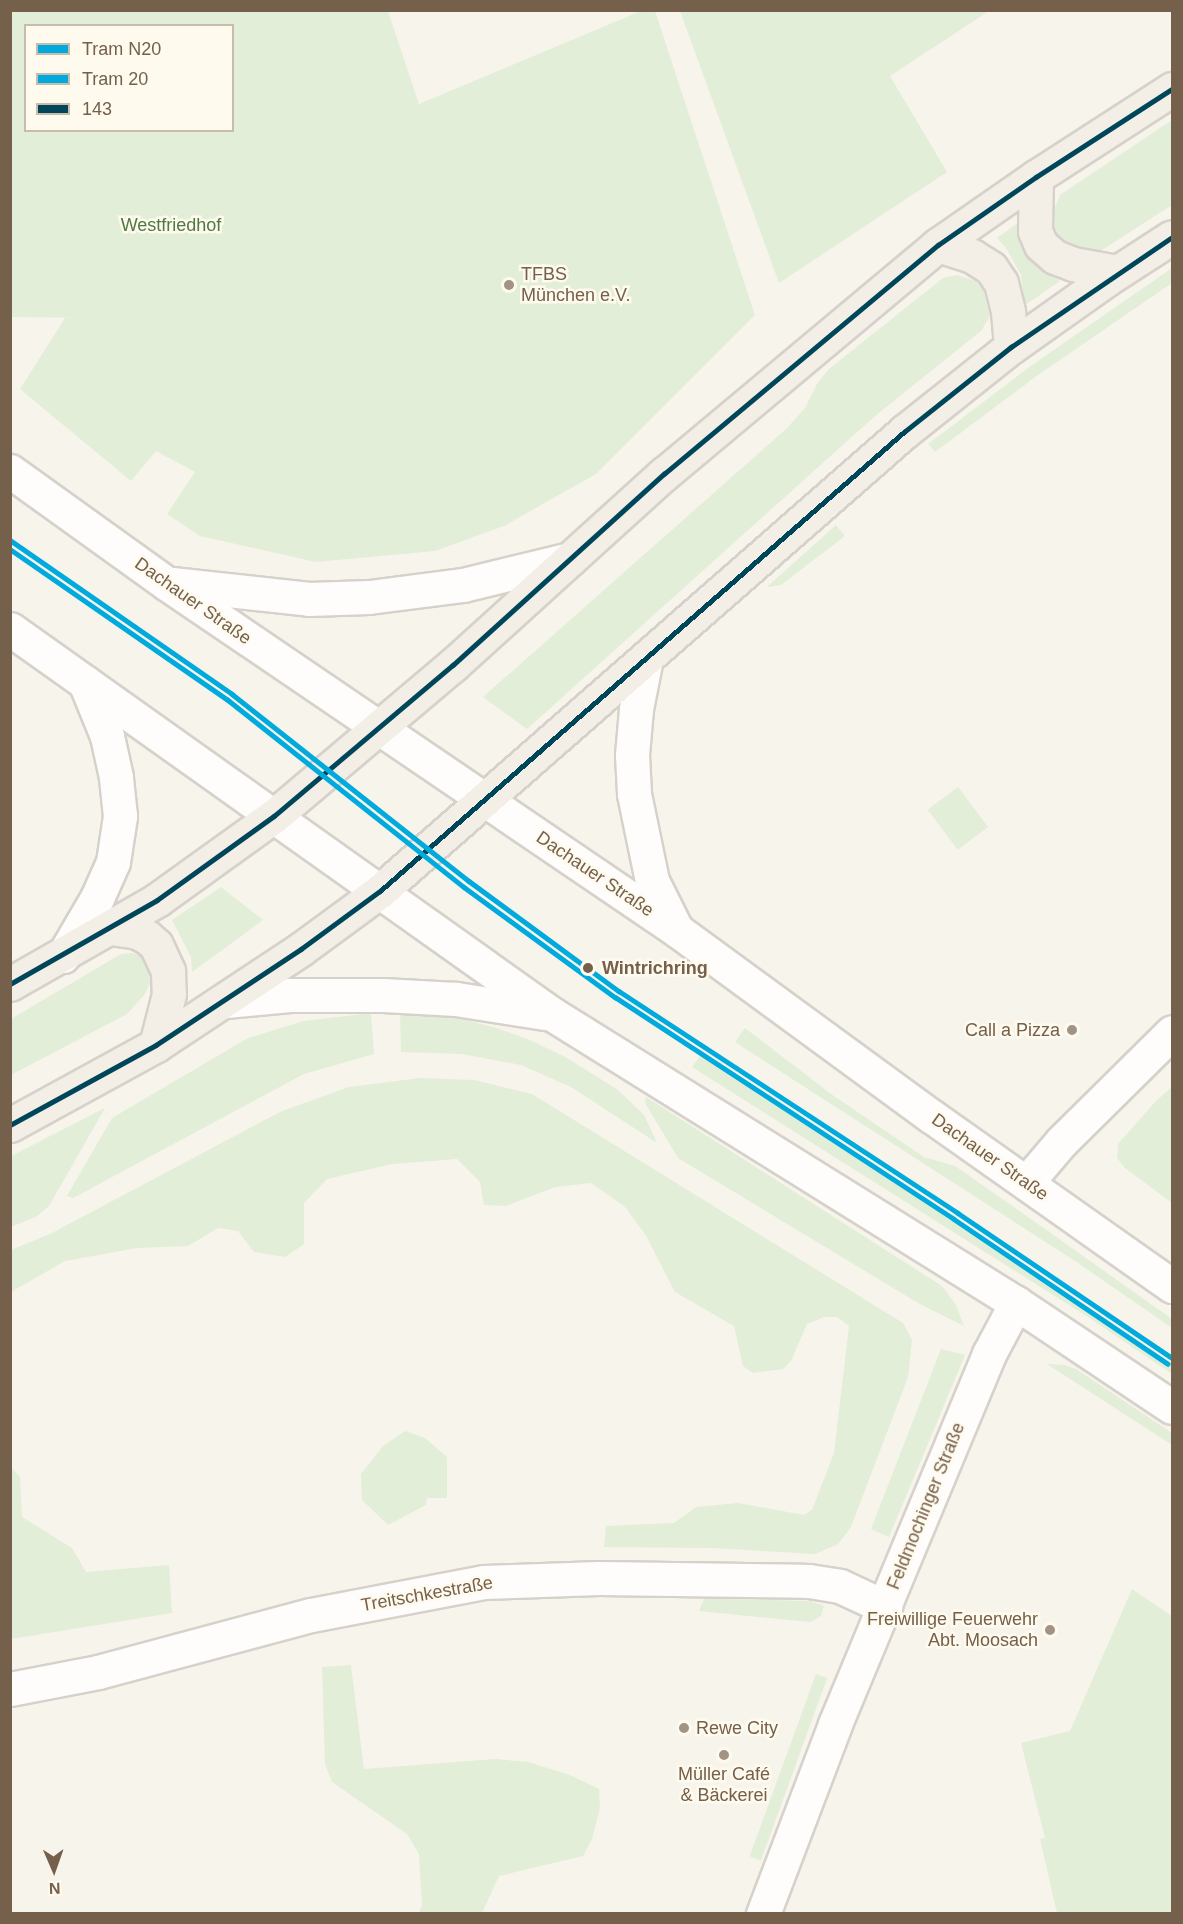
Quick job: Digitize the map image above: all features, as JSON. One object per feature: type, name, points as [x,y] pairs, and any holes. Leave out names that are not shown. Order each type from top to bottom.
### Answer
[{"type":"main road","points":[[10,984],[110,928],[214,860],[274,816],[380,729],[764,388],[938,245],[1036,177],[1173,89]]},
{"type":"main road","points":[[1036,177],[1035,231],[1041,244],[1055,257],[1073,264],[1117,272]]},
{"type":"main road","points":[[10,1125],[156,1045],[226,1001],[380,891],[904,432],[1011,347],[1117,272],[1173,237]]},
{"type":"main road","points":[[938,245],[972,256],[991,268],[1004,293],[1011,347]]},
{"type":"main road","name":"Dachauer Straße","points":[[10,471],[166,583],[678,931],[931,1116],[1173,1286]]},
{"type":"main road","points":[[166,583],[309,599],[369,597],[463,585],[570,558]]},
{"type":"main road","points":[[10,629],[552,1014],[1016,1303],[1173,1407]]},
{"type":"main road","points":[[646,658],[636,709],[632,755],[634,794],[652,880],[678,931]]},
{"type":"main road","points":[[63,956],[97,898],[113,862],[120,816],[116,777],[106,736],[85,682]]},
{"type":"main road","points":[[110,928],[137,932],[147,937],[156,945],[168,971],[169,994],[156,1045]]},
{"type":"main road","points":[[226,1001],[290,995],[383,995],[456,999],[552,1014]]},
{"type":"main road","points":[[1028,1182],[1061,1142],[1173,1032]]},
{"type":"main road","name":"Feldmochinger Straße","points":[[763,1914],[836,1724],[988,1354],[1016,1303]]},
{"type":"main road","name":"Treitschkestraße","points":[[10,1689],[98,1672],[311,1615],[484,1582],[599,1578],[809,1581],[840,1586],[885,1607]]},
{"type":"green space","name":"TFBS München e.V.","points":[[10,11],[388,11],[419,104],[641,11],[655,11],[755,315],[596,474],[504,526],[435,551],[316,562],[200,536],[167,514],[195,472],[156,451],[131,481],[20,389],[65,318],[86,318],[11,317]]},
{"type":"green space","points":[[680,11],[989,11],[890,76],[947,172],[779,283]]},
{"type":"green space","points":[[1172,120],[1172,205],[1102,250],[1078,253],[1058,239],[1051,217],[1060,195]]},
{"type":"green space","points":[[1019,222],[1021,240],[1028,256],[1041,270],[1060,281],[1024,306],[1021,275],[1006,248],[997,238]]},
{"type":"green space","points":[[1172,268],[1172,283],[1038,375],[935,452],[928,444],[1032,365]]},
{"type":"green space","points":[[957,275],[975,281],[983,289],[990,316],[981,331],[875,416],[527,729],[483,697],[786,429],[805,408],[817,384],[829,369],[943,278]]},
{"type":"green space","points":[[836,525],[845,536],[781,585],[767,587]]},
{"type":"green space","points":[[958,787],[988,827],[958,850],[928,810]]},
{"type":"green space","points":[[221,887],[263,920],[192,972],[191,957],[172,920]]},
{"type":"green space","points":[[132,953],[143,956],[149,965],[150,983],[145,994],[127,1014],[11,1075],[11,1019],[121,954]]},
{"type":"green space","points":[[400,1011],[463,1019],[496,1028],[528,1039],[567,1058],[618,1090],[644,1115],[657,1143],[571,1087],[521,1065],[462,1054],[401,1052]]},
{"type":"green space","points":[[371,1013],[374,1054],[304,1074],[73,1198],[67,1196],[112,1118],[248,1038],[304,1021]]},
{"type":"green space","points":[[745,1028],[831,1094],[924,1157],[955,1166],[1028,1217],[1172,1319],[1172,1328],[1078,1263],[735,1042]]},
{"type":"green space","points":[[702,1053],[1172,1364],[1172,1374],[1088,1317],[692,1067]]},
{"type":"green space","points":[[420,1078],[474,1080],[532,1094],[903,1323],[912,1340],[908,1377],[851,1527],[838,1544],[815,1554],[711,1548],[604,1547],[606,1526],[674,1523],[696,1507],[738,1503],[804,1515],[812,1510],[834,1453],[849,1326],[837,1317],[824,1317],[807,1324],[791,1361],[783,1369],[753,1373],[743,1366],[734,1326],[675,1292],[645,1234],[625,1207],[591,1183],[555,1187],[506,1206],[484,1205],[480,1182],[457,1159],[392,1164],[327,1179],[304,1203],[304,1244],[285,1257],[254,1252],[238,1231],[218,1228],[188,1246],[137,1248],[65,1261],[11,1292],[11,1250],[50,1234],[282,1111],[349,1087]]},
{"type":"green space","points":[[1172,1087],[1172,1203],[1125,1168],[1117,1158],[1118,1144],[1156,1101]]},
{"type":"green space","points":[[646,1097],[942,1286],[956,1305],[964,1326],[918,1303],[678,1158],[645,1103]]},
{"type":"green space","points":[[105,1108],[49,1206],[37,1216],[11,1227],[11,1156]]},
{"type":"green space","points":[[941,1349],[965,1355],[889,1537],[871,1529]]},
{"type":"green space","points":[[1047,1364],[1064,1365],[1076,1369],[1172,1433],[1172,1445]]},
{"type":"green space","points":[[405,1431],[425,1438],[447,1457],[447,1498],[427,1498],[426,1505],[388,1525],[362,1500],[361,1474],[383,1446]]},
{"type":"green space","points":[[10,1466],[20,1477],[22,1517],[72,1548],[86,1572],[169,1565],[172,1613],[11,1639]]},
{"type":"green space","points":[[1132,1589],[1172,1616],[1172,1913],[1057,1913],[1040,1839],[1045,1838],[1021,1743],[1070,1731]]},
{"type":"green space","points":[[704,1598],[810,1601],[824,1606],[821,1616],[810,1622],[699,1611]]},
{"type":"green space","points":[[351,1665],[364,1769],[495,1759],[528,1762],[570,1775],[599,1789],[600,1808],[592,1839],[583,1856],[499,1876],[482,1913],[419,1913],[422,1905],[419,1854],[407,1834],[332,1782],[325,1764],[322,1667]]},
{"type":"green space","points":[[816,1674],[827,1678],[761,1860],[750,1856]]},
{"type":"tram line","name":"N20","points":[[10,540],[232,694],[469,881],[619,991],[958,1213],[1172,1358]]},
{"type":"tram line","name":"20","points":[[10,549],[228,700],[464,887],[615,997],[954,1219],[1168,1364]]},
{"type":"transit line","name":"143","points":[[10,984],[157,900],[274,816],[453,665],[664,474],[938,245],[1036,177],[1172,89]]},
{"type":"transit line","name":"143","points":[[10,1125],[156,1045],[301,949],[380,891],[904,432],[1011,347],[1172,237]]},
{"type":"place","name":"TFBS München e.V.","points":[[509,285]]},
{"type":"place","name":"Wintrichring","points":[[588,968]]},
{"type":"place","name":"Call a Pizza","points":[[1072,1030]]},
{"type":"place","name":"Freiwillige Feuerwehr Abt. Moosach","points":[[1050,1630]]},
{"type":"place","name":"Rewe City","points":[[684,1728]]},
{"type":"place","name":"Müller Café & Bäckerei","points":[[724,1755]]},
{"type":"park label","name":"Westfriedhof","points":[[171,225]]}]
